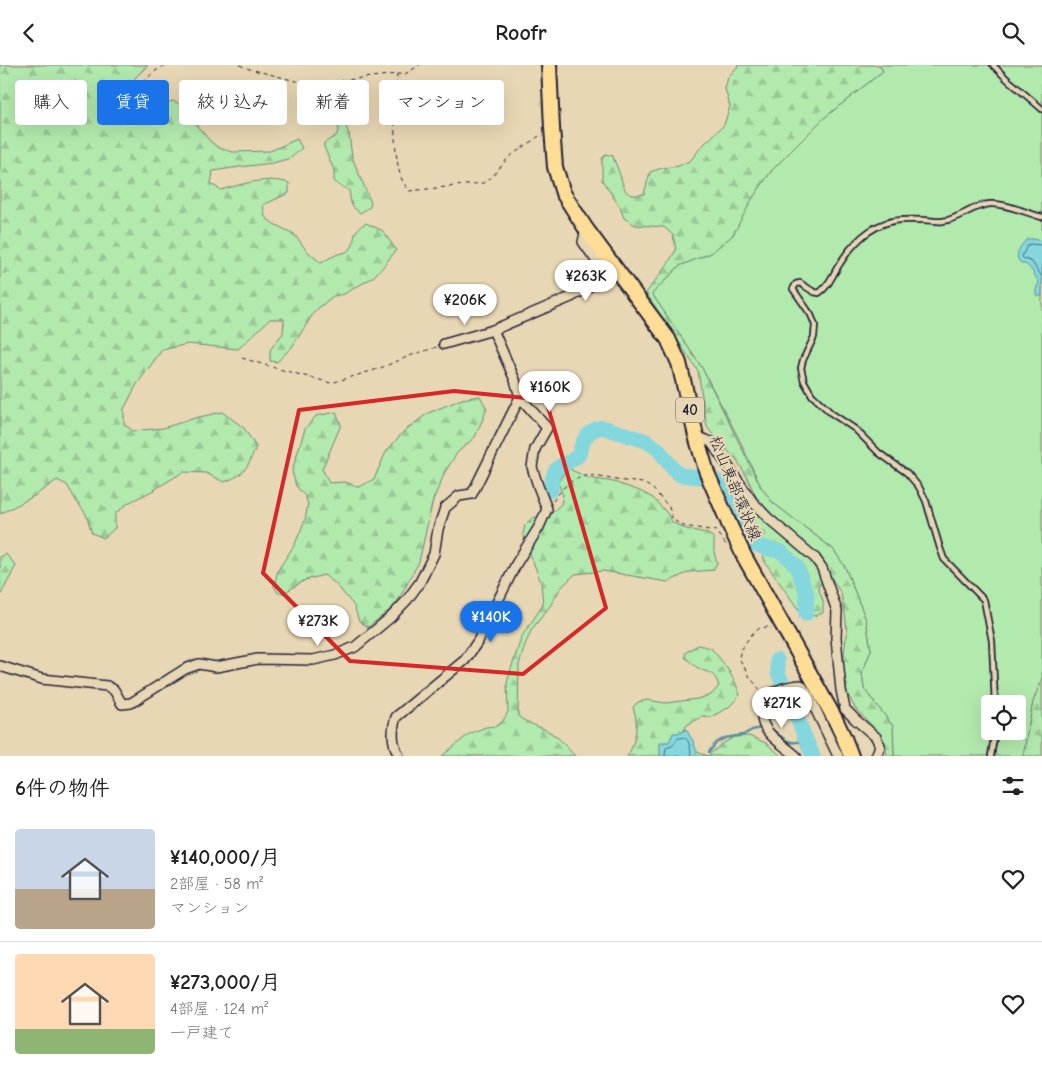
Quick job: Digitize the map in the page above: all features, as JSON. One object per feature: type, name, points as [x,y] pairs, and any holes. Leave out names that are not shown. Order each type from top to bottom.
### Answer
[{"type":"main road","name":"松山東部環状線","points":[[550,65],[555,167],[563,193],[586,229],[668,339],[679,363],[707,473],[744,556],[835,719],[851,756]]},
{"type":"street","points":[[444,344],[493,330],[571,297],[607,276],[583,242],[586,229]]},
{"type":"street","points":[[399,756],[393,738],[392,726],[396,717],[465,660],[478,641],[516,564],[539,527],[547,509],[532,467],[536,449],[548,428],[520,397],[515,380],[493,330]]},
{"type":"street","points":[[0,666],[42,679],[107,686],[114,690],[122,704],[131,703],[185,669],[199,664],[216,667],[258,659],[313,660],[335,655],[355,647],[391,617],[420,582],[434,554],[438,529],[445,509],[459,496],[472,494],[520,397]]},
{"type":"street","points":[[696,435],[711,442],[752,501],[768,518],[814,558],[822,568],[836,611],[836,638],[841,690],[845,709],[856,721],[876,737],[880,746],[876,756]]},
{"type":"street","points":[[796,756],[766,729],[762,718],[766,698],[776,690],[790,685],[801,685],[809,696],[838,756]]},
{"type":"lane","points":[[993,65],[1042,109]]},
{"type":"lane","points":[[995,695],[992,641],[984,600],[944,559],[926,501],[919,487],[907,473],[879,453],[855,429],[831,413],[812,395],[804,381],[801,368],[803,359],[814,337],[815,325],[811,315],[793,289],[800,283],[814,292],[819,293],[826,289],[852,247],[862,237],[888,221],[905,219],[944,221],[980,206],[990,204],[1001,204],[1042,217]]},
{"type":"lane","points":[[991,756],[994,740]]},
{"type":"path","points":[[144,80],[156,70],[166,65]]},
{"type":"path","points":[[240,65],[296,81],[321,83],[397,73],[406,74],[420,65]]},
{"type":"path","points":[[397,73],[395,106],[396,149],[400,176],[409,191],[483,183],[492,177],[509,157],[552,128]]},
{"type":"path","points":[[242,358],[331,383],[378,369],[444,344]]},
{"type":"path","points":[[547,509],[563,488],[573,480],[588,475],[643,483],[652,488],[669,507],[672,519],[683,526],[717,531],[726,546]]},
{"type":"path","points":[[766,698],[749,676],[739,658],[741,649],[752,635],[760,628],[768,627]]},
{"type":"highlighted area","points":[[454,391],[546,400],[606,608],[523,674],[350,661],[263,573],[299,410]]},
{"type":"green space","points":[[0,65],[148,65],[133,80],[97,80],[97,125],[169,125],[169,102],[173,101],[179,104],[179,125],[196,125],[219,148],[233,152],[270,151],[297,139],[302,148],[291,158],[273,163],[213,171],[211,184],[221,190],[246,183],[272,180],[289,183],[289,193],[263,205],[265,217],[294,234],[307,251],[321,263],[349,250],[357,230],[366,223],[383,231],[396,250],[372,278],[344,294],[333,296],[315,311],[292,347],[277,362],[270,361],[270,350],[283,333],[284,319],[270,319],[238,349],[188,344],[162,350],[137,384],[124,409],[124,424],[133,431],[163,428],[222,412],[244,428],[256,447],[245,469],[237,476],[224,482],[206,473],[183,472],[128,503],[115,514],[115,528],[104,538],[92,533],[86,514],[67,485],[57,480],[34,496],[0,514]]},
{"type":"green space","points":[[738,65],[879,65],[883,71],[824,118],[772,170],[752,199],[733,235],[711,253],[679,266],[652,294],[702,368],[761,487],[772,502],[833,549],[845,567],[866,620],[871,650],[862,673],[864,689],[893,726],[894,756],[887,756],[885,742],[855,708],[847,693],[843,661],[847,631],[841,593],[832,579],[823,581],[818,587],[823,601],[823,613],[814,616],[798,609],[765,562],[755,534],[752,515],[756,497],[737,460],[707,427],[698,371],[646,293],[676,250],[673,235],[664,227],[635,225],[624,218],[620,207],[602,180],[602,159],[606,154],[613,156],[625,189],[629,194],[633,195],[644,194],[650,172],[679,166],[691,160],[701,147],[724,125],[730,106],[725,89],[728,77]]},
{"type":"green space","points":[[879,65],[1042,65],[1042,678],[1033,702],[1026,740],[1026,695],[981,695],[981,740],[1026,740],[1023,756],[894,756],[893,726],[864,689],[862,673],[871,650],[866,620],[845,567],[833,549],[772,502],[761,487],[739,439],[702,368],[652,294],[679,266],[711,253],[772,170],[824,118],[883,71]]},
{"type":"green space","points":[[339,125],[345,125],[349,134],[352,157],[371,203],[370,207],[360,213],[352,205],[349,190],[334,181],[334,170],[324,143],[337,135]]},
{"type":"green space","points":[[480,396],[487,409],[475,437],[457,453],[445,472],[433,500],[419,562],[395,606],[368,627],[359,621],[354,606],[336,584],[324,575],[305,580],[284,593],[278,593],[274,586],[278,570],[295,544],[305,520],[308,504],[305,496],[296,486],[292,471],[305,429],[316,416],[336,412],[341,425],[322,469],[329,483],[345,482],[359,487],[374,479],[386,452],[403,432],[428,413],[462,399]]},
{"type":"green space","points":[[569,469],[589,478],[614,482],[640,491],[653,498],[667,513],[672,522],[683,528],[706,533],[714,538],[714,552],[717,563],[713,570],[689,572],[668,582],[603,571],[575,574],[560,589],[550,606],[532,629],[525,645],[519,665],[518,716],[555,736],[575,756],[442,756],[469,734],[486,727],[497,726],[503,721],[508,712],[507,683],[511,669],[522,636],[543,605],[541,583],[523,534],[525,525],[532,518],[550,515],[561,504],[563,495],[558,483],[563,474]]},
{"type":"green space","points":[[6,554],[16,566],[0,596],[0,557]]},
{"type":"green space","points":[[698,645],[711,648],[732,676],[740,695],[729,707],[711,717],[703,716],[687,725],[681,734],[664,747],[660,756],[627,756],[632,748],[636,729],[633,707],[638,702],[647,700],[666,703],[697,699],[711,695],[719,686],[713,675],[698,668],[685,657],[686,652]]},
{"type":"green space","points":[[1042,678],[1042,756],[1023,756],[1026,740],[1033,702]]},
{"type":"green space","points":[[749,736],[766,743],[781,756],[708,756],[734,737]]},
{"type":"green space","points":[[697,752],[708,756],[694,756]]},
{"type":"water","points":[[1027,239],[1042,241],[1042,296],[1037,296],[1036,294],[1039,283],[1034,274],[1017,257],[1019,250]]},
{"type":"water","points":[[686,729],[697,752],[694,756],[660,756],[660,742],[669,742],[673,733],[681,733]]},
{"type":"waterway","points":[[551,490],[556,469],[579,455],[589,433],[602,427],[646,441],[658,449],[680,475],[699,477]]},
{"type":"waterway","points":[[720,482],[741,506],[744,531],[752,542],[762,547],[782,552],[797,567],[807,595],[806,614]]},
{"type":"waterway","points":[[777,660],[778,673],[813,756]]},
{"type":"waterway","points":[[709,752],[716,743],[725,738],[743,735],[761,728]]},
{"type":"waterway","points":[[772,729],[791,742],[806,740]]}]
